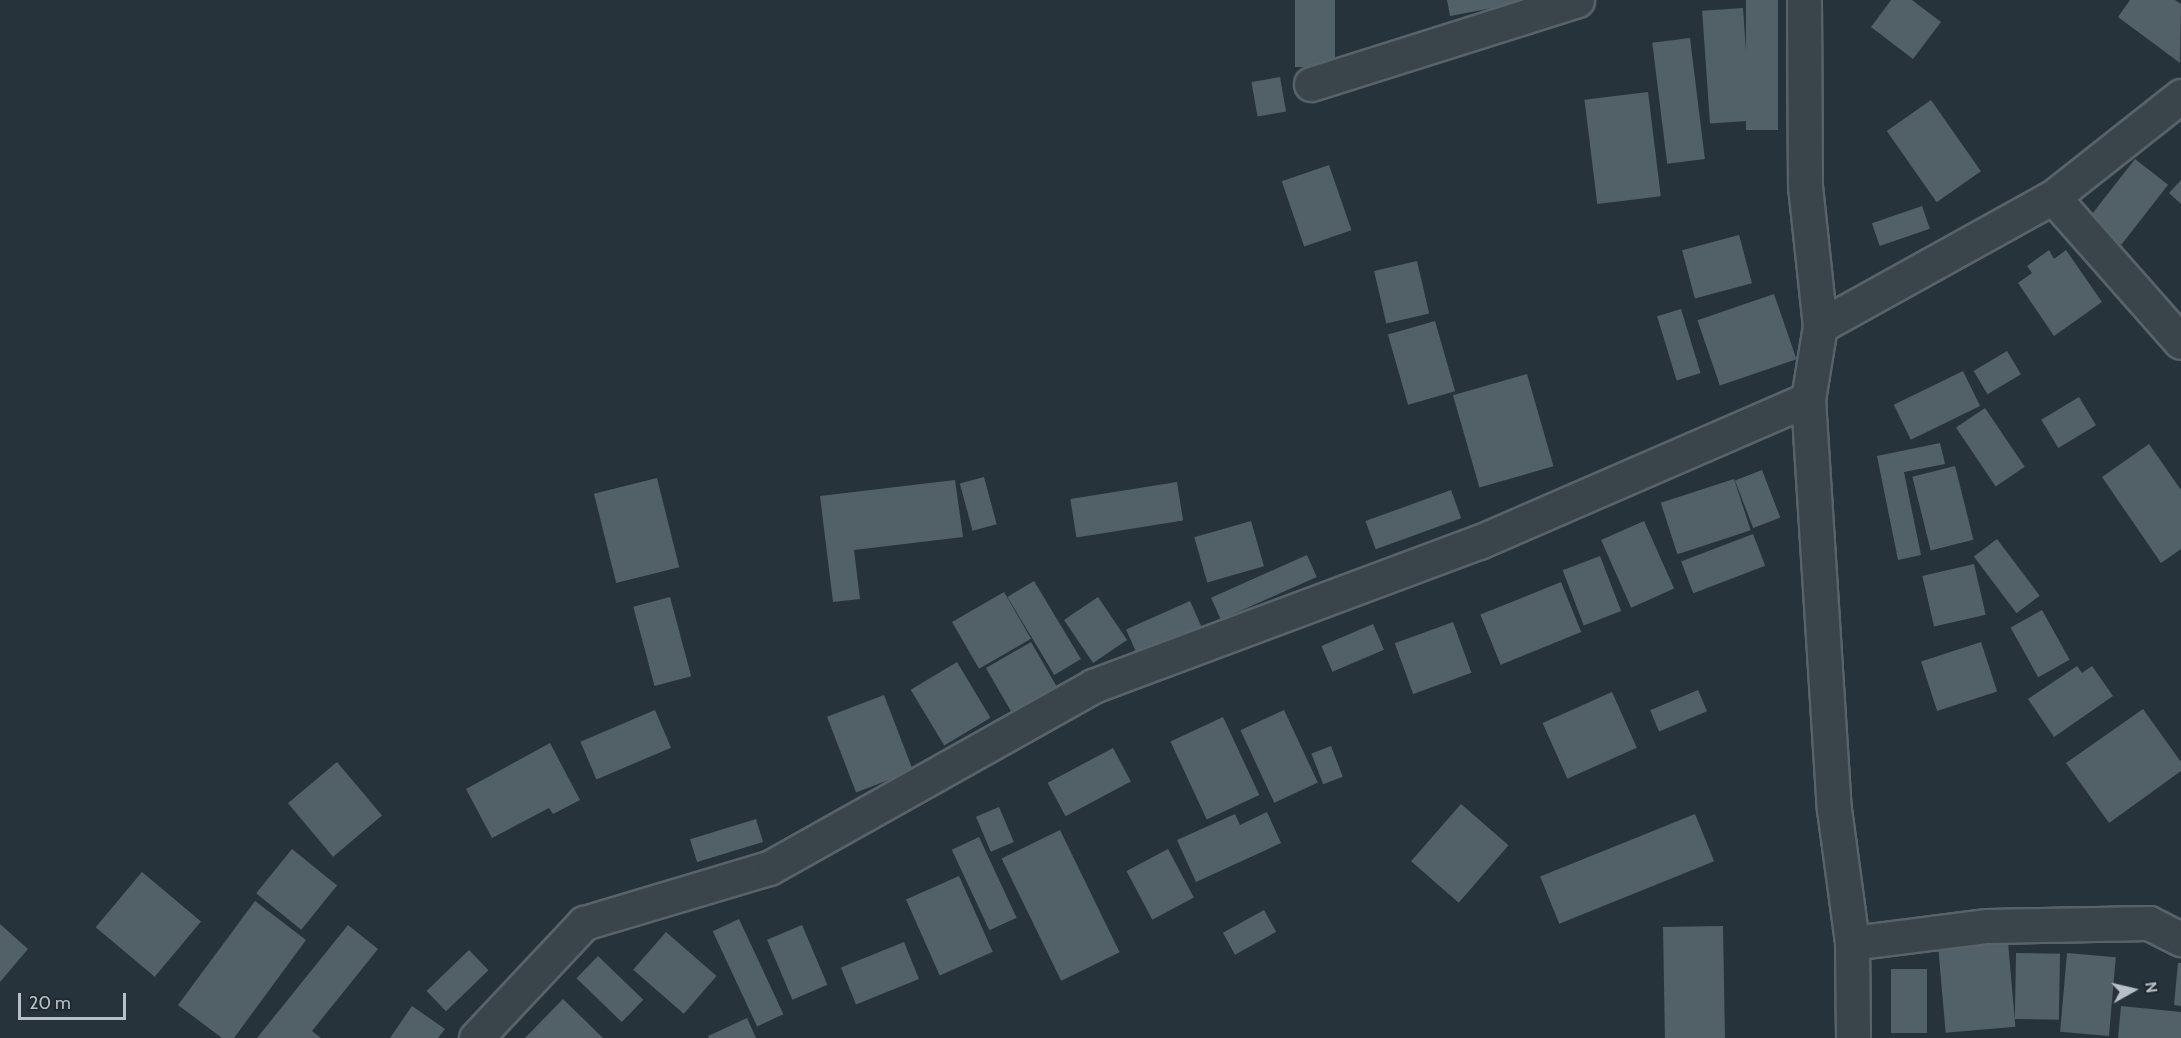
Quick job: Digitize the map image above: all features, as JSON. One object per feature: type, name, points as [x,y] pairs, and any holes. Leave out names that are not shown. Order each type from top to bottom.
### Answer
[{"type":"street","points":[[1311,84],[1577,0]]},
{"type":"street","points":[[1804,0],[1805,186],[1820,326],[1808,399],[1834,809],[1852,943],[1853,1038]]},
{"type":"street","points":[[1820,326],[2053,197],[2181,96]]},
{"type":"street","points":[[2053,197],[2181,342]]},
{"type":"street","points":[[476,1038],[585,923],[769,868],[1093,686],[1479,542],[1808,399]]},
{"type":"street","points":[[1852,943],[1987,926],[2149,923],[2181,939]]},
{"type":"building","points":[[1295,0],[1335,0],[1335,67],[1295,67]]},
{"type":"building","points":[[1447,0],[1519,0],[1519,3],[1450,16]]},
{"type":"building","points":[[1746,0],[1778,0],[1778,130],[1746,130]]},
{"type":"building","points":[[1891,0],[1912,0],[1941,22],[1913,59],[1871,27]]},
{"type":"building","points":[[2130,0],[2175,0],[2181,4],[2180,63],[2118,17]]},
{"type":"building","points":[[1743,8],[1751,121],[1710,124],[1702,11]]},
{"type":"building","points":[[1690,38],[1705,159],[1667,164],[1652,43]]},
{"type":"building","points":[[1280,77],[1286,111],[1258,117],[1251,82]]},
{"type":"building","points":[[1648,92],[1661,196],[1597,204],[1584,100]]},
{"type":"building","points":[[1931,100],[1981,171],[1937,202],[1887,131]]},
{"type":"building","points":[[2135,159],[2168,185],[2121,245],[2088,219]]},
{"type":"building","points":[[1329,165],[1351,230],[1304,247],[1282,181]]},
{"type":"building","points":[[2181,180],[2181,204],[2169,193]]},
{"type":"building","points":[[1922,206],[1930,229],[1880,246],[1872,223]]},
{"type":"building","points":[[1739,235],[1752,283],[1695,299],[1682,250]]},
{"type":"building","points":[[2049,250],[2054,259],[2066,250],[2102,302],[2054,336],[2018,283],[2032,273],[2027,266]]},
{"type":"building","points":[[1417,261],[1429,314],[1386,324],[1374,271]]},
{"type":"building","points":[[1774,294],[1796,359],[1720,386],[1697,320]]},
{"type":"building","points":[[1681,309],[1701,373],[1677,380],[1657,316]]},
{"type":"building","points":[[1435,321],[1455,391],[1408,405],[1388,335]]},
{"type":"building","points":[[2007,351],[2021,374],[1987,394],[1974,371]]},
{"type":"building","points":[[1963,371],[1980,406],[1911,440],[1894,405]]},
{"type":"building","points":[[1527,374],[1553,466],[1479,488],[1453,395]]},
{"type":"building","points":[[2079,397],[2096,425],[2058,448],[2041,420]]},
{"type":"building","points":[[1985,408],[2025,467],[1996,486],[1956,428]]},
{"type":"building","points":[[1940,443],[1945,464],[1904,472],[1921,555],[1898,560],[1877,456]]},
{"type":"building","points":[[2149,444],[2181,490],[2181,549],[2161,563],[2102,477]]},
{"type":"building","points":[[1955,466],[1973,540],[1931,550],[1912,477]]},
{"type":"building","points":[[1762,470],[1780,518],[1753,528],[1735,480]]},
{"type":"building","points":[[984,477],[997,524],[973,531],[960,483]]},
{"type":"building","points":[[657,478],[679,567],[616,583],[594,494]]},
{"type":"building","points":[[1734,479],[1751,530],[1677,554],[1661,503]]},
{"type":"building","points":[[955,480],[963,537],[854,550],[860,599],[833,602],[820,496]]},
{"type":"building","points":[[1177,482],[1183,521],[1076,537],[1070,499]]},
{"type":"building","points":[[1451,490],[1461,518],[1376,549],[1365,521]]},
{"type":"building","points":[[1251,521],[1264,566],[1207,582],[1194,537]]},
{"type":"building","points":[[1644,521],[1674,589],[1631,608],[1601,540]]},
{"type":"building","points":[[1753,534],[1765,566],[1693,593],[1681,562]]},
{"type":"building","points":[[1997,539],[2040,596],[2017,613],[1974,556]]},
{"type":"building","points":[[1307,555],[1317,577],[1221,620],[1211,598]]},
{"type":"building","points":[[1600,556],[1621,611],[1584,625],[1563,570]]},
{"type":"building","points":[[1974,564],[1986,615],[1934,627],[1922,576]]},
{"type":"building","points":[[1034,581],[1081,659],[1054,675],[1007,597]]},
{"type":"building","points":[[1561,582],[1581,632],[1501,665],[1480,615]]},
{"type":"building","points":[[1004,592],[1031,639],[979,669],[952,622]]},
{"type":"building","points":[[670,597],[691,676],[655,686],[633,607]]},
{"type":"building","points":[[1098,597],[1127,640],[1093,663],[1064,620]]},
{"type":"building","points":[[1190,601],[1203,630],[1139,659],[1126,629]]},
{"type":"building","points":[[2042,610],[2070,660],[2038,677],[2011,627]]},
{"type":"building","points":[[1453,622],[1471,673],[1413,694],[1395,643]]},
{"type":"building","points":[[1373,624],[1384,650],[1332,672],[1321,646]]},
{"type":"building","points":[[1031,642],[1058,689],[1013,715],[986,668]]},
{"type":"building","points":[[1981,642],[1997,691],[1937,711],[1921,661]]},
{"type":"building","points":[[957,662],[990,718],[944,746],[911,690]]},
{"type":"building","points":[[2077,666],[2082,673],[2092,666],[2113,696],[2054,737],[2028,699]]},
{"type":"building","points":[[1698,690],[1707,711],[1659,731],[1650,710]]},
{"type":"building","points":[[1612,692],[1637,748],[1567,779],[1543,723]]},
{"type":"building","points":[[884,695],[913,771],[856,792],[827,717]]},
{"type":"building","points":[[2143,709],[2181,762],[2181,771],[2109,823],[2066,763]]},
{"type":"building","points":[[655,710],[671,748],[596,779],[580,742]]},
{"type":"building","points":[[1284,710],[1318,783],[1274,803],[1240,730]]},
{"type":"building","points":[[1223,717],[1259,795],[1207,819],[1170,742]]},
{"type":"building","points":[[550,743],[580,800],[553,814],[549,808],[492,838],[466,789]]},
{"type":"building","points":[[1331,746],[1343,777],[1323,784],[1311,754]]},
{"type":"building","points":[[1113,748],[1131,782],[1066,816],[1048,783]]},
{"type":"building","points":[[337,762],[382,816],[333,857],[288,803]]},
{"type":"building","points":[[1461,804],[1509,845],[1459,903],[1411,861]]},
{"type":"building","points":[[999,807],[1014,842],[991,852],[976,817]]},
{"type":"building","points":[[1267,812],[1281,843],[1196,882],[1177,840],[1235,814],[1240,825]]},
{"type":"building","points":[[1695,814],[1714,861],[1559,924],[1540,877]]},
{"type":"building","points":[[756,819],[763,842],[697,862],[690,839]]},
{"type":"building","points":[[1060,830],[1120,952],[1061,981],[1002,858]]},
{"type":"building","points":[[979,837],[1017,918],[989,930],[952,850]]},
{"type":"building","points":[[292,849],[337,886],[301,930],[256,893]]},
{"type":"building","points":[[1168,849],[1194,898],[1152,920],[1127,871]]},
{"type":"building","points":[[142,872],[201,921],[155,977],[96,927]]},
{"type":"building","points":[[959,876],[993,952],[940,975],[906,900]]},
{"type":"building","points":[[255,901],[306,940],[234,1038],[222,1038],[178,1005]]},
{"type":"building","points":[[1264,910],[1276,932],[1235,955],[1223,933]]},
{"type":"building","points":[[739,919],[783,1014],[757,1026],[713,931]]},
{"type":"building","points":[[0,924],[28,949],[0,982]]},
{"type":"building","points":[[348,925],[378,949],[312,1031],[321,1038],[257,1038]]},
{"type":"building","points":[[802,925],[827,985],[792,1000],[767,940]]},
{"type":"building","points":[[1723,926],[1725,1038],[1665,1038],[1663,927]]},
{"type":"building","points":[[666,932],[717,976],[684,1014],[633,970]]},
{"type":"building","points":[[904,942],[919,979],[856,1005],[841,967]]},
{"type":"building","points":[[2008,942],[2015,1027],[1946,1033],[1938,948]]},
{"type":"building","points":[[469,950],[488,970],[446,1011],[427,991]]},
{"type":"building","points":[[2016,953],[2060,954],[2059,1020],[2015,1019]]},
{"type":"building","points":[[2067,953],[2116,957],[2109,1036],[2060,1032]]},
{"type":"building","points":[[598,956],[643,1000],[622,1022],[576,978]]},
{"type":"building","points":[[2178,963],[2181,963],[2181,1006],[2174,1005]]},
{"type":"building","points":[[1891,969],[1927,969],[1927,1033],[1891,1033]]},
{"type":"building","points":[[563,999],[603,1038],[525,1038]]},
{"type":"building","points":[[412,1006],[445,1029],[438,1038],[390,1038]]},
{"type":"building","points":[[2121,1006],[2181,1012],[2181,1038],[2118,1038]]},
{"type":"building","points":[[747,1018],[756,1038],[709,1038],[708,1036]]}]
